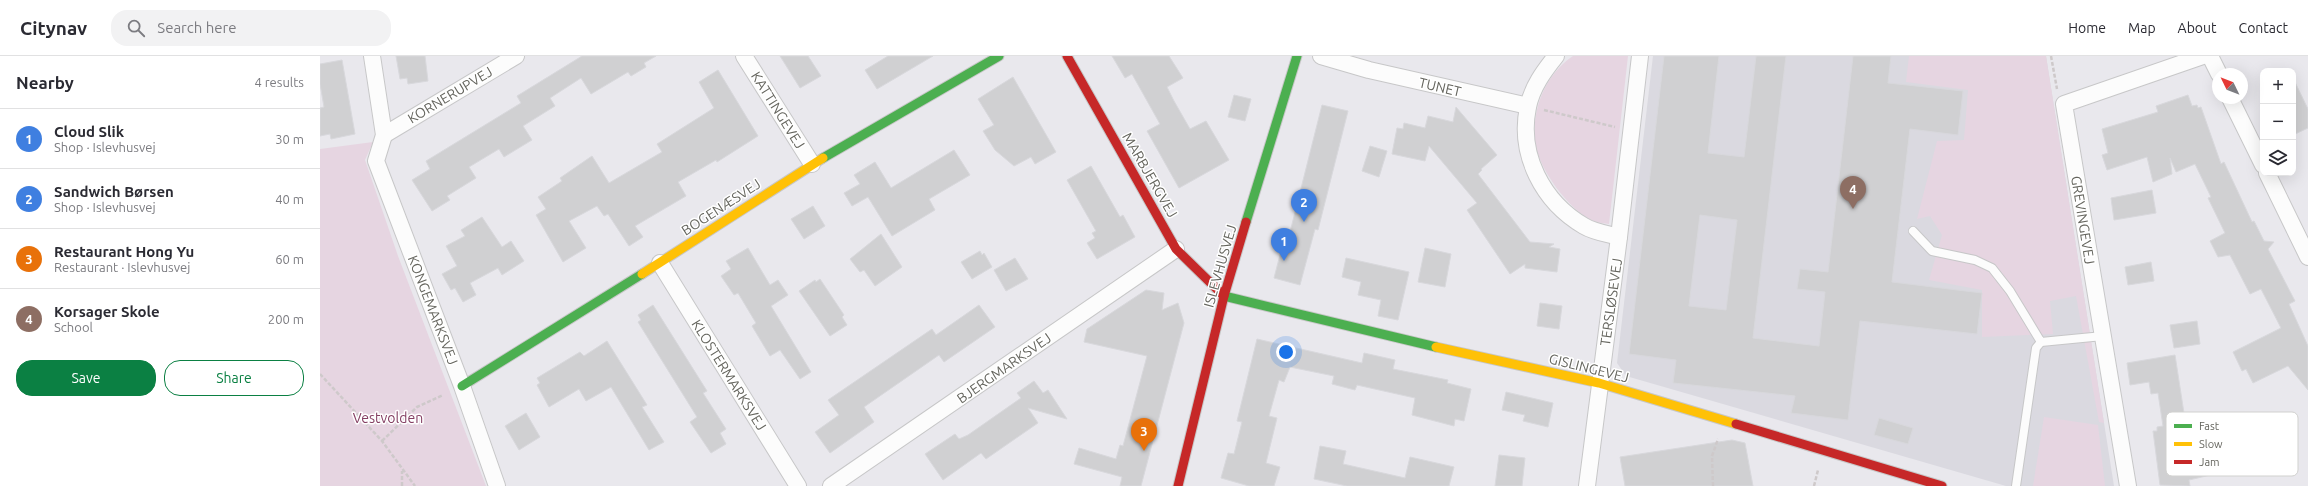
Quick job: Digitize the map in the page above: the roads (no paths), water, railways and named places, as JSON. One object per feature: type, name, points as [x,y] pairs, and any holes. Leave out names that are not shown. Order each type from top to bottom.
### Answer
[{"type":"street","points":[[372,56],[384,135]]},
{"type":"street","name":"KORNERUPVEJ","points":[[384,135],[516,56]]},
{"type":"street","name":"KATTINGEVEJ","points":[[744,56],[812,164]]},
{"type":"street","name":"BOGENÆSVEJ","points":[[462,386],[660,263],[812,164],[998,56]]},
{"type":"street","name":"MARBJERGVEJ","points":[[1067,56],[1176,249],[1224,296]]},
{"type":"street","name":"ISLEVHUSVEJ","points":[[1178,486],[1224,296],[1297,56]]},
{"type":"street","name":"TUNET","points":[[1321,56],[1349,61],[1528,106]]},
{"type":"street","points":[[1556,56],[1540,78],[1528,106],[1526,142],[1536,176],[1557,206],[1585,227],[1619,237]]},
{"type":"street","name":"TERSLØSEVEJ","points":[[1587,486],[1599,383],[1619,237],[1640,56]]},
{"type":"street","name":"GREVINGEVEJ","points":[[2128,486],[2064,104],[2203,56]]},
{"type":"street","points":[[2210,56],[2216,68]]},
{"type":"street","points":[[2233,104],[2260,159]]},
{"type":"street","name":"KONGEMARKSVEJ","points":[[384,135],[376,161],[462,386],[497,486]]},
{"type":"street","points":[[2268,176],[2308,257]]},
{"type":"street","name":"BJERGMARKSVEJ","points":[[831,486],[1176,249]]},
{"type":"street","name":"KLOSTERMARKSVEJ","points":[[660,263],[798,486]]},
{"type":"street","name":"GISLINGEVEJ","points":[[1224,296],[1355,329],[1599,383],[1942,486]]},
{"type":"lane","points":[[1913,231],[1932,251],[1975,260],[1992,268],[2010,291],[2041,342]]},
{"type":"lane","points":[[2016,486],[2036,348],[2041,342],[2103,336]]},
{"type":"place","name":"Korsager Skole","points":[[1853,209]]},
{"type":"place","name":"Sandwich Børsen","points":[[1304,222]]},
{"type":"place","name":"Cloud Slik","points":[[1284,261]]},
{"type":"place","name":"Restaurant Hong Yu","points":[[1144,451]]},
{"type":"park label","name":"Vestvolden","points":[[388,418]]}]
